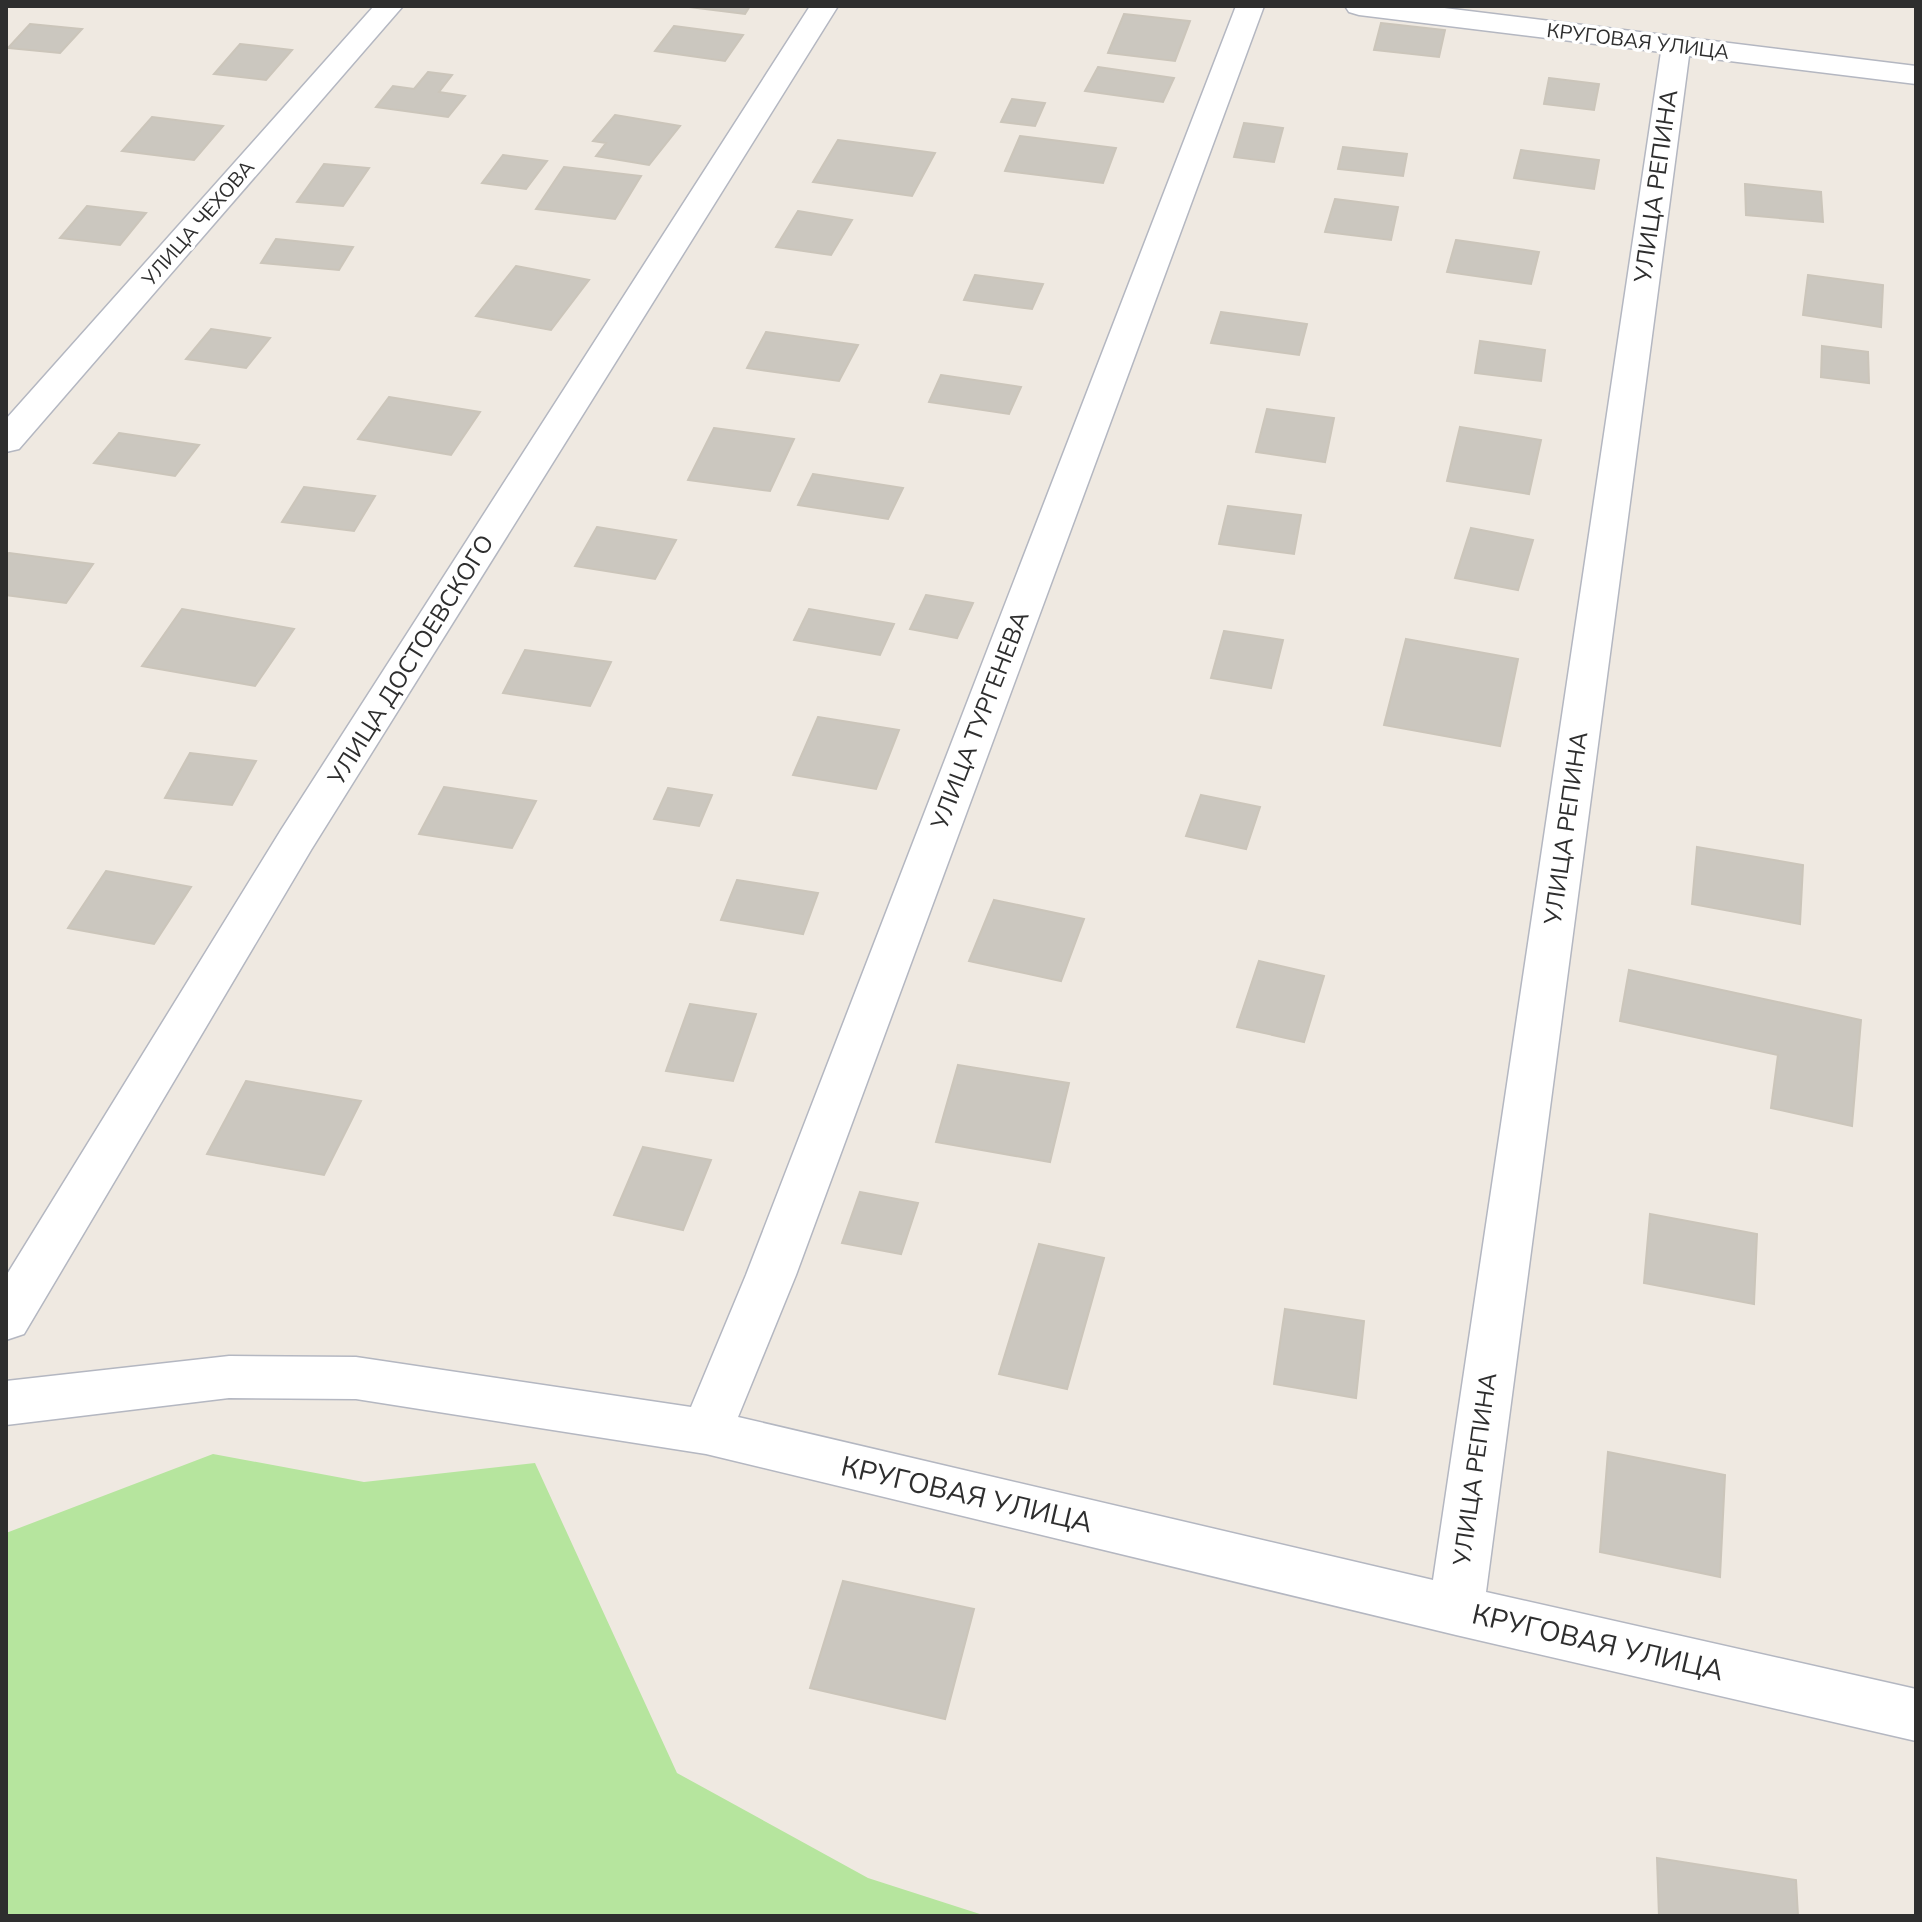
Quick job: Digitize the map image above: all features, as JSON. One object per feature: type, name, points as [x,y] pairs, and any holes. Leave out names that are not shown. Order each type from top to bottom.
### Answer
[{"type":"street","name":"УЛИЦА ЧЕХОВА","points":[[6,441],[22,401],[389,6]]},
{"type":"street","name":"УЛИЦА ДОСТОЕВСКОГО","points":[[6,1319],[296,840],[824,6]]},
{"type":"street","name":"УЛИЦА ТУРГЕНЕВА","points":[[706,1432],[771,1275],[1250,6]]},
{"type":"street","name":"КРУГОВАЯ УЛИЦА","points":[[1359,6],[1916,75]]},
{"type":"street","name":"УЛИЦА РЕПИНА","points":[[1456,1610],[1676,46]]},
{"type":"street","name":"КРУГОВАЯ УЛИЦА","points":[[6,1403],[229,1377],[356,1378],[706,1432],[1456,1610],[1916,1715]]},
{"type":"green space","points":[[213,1454],[364,1482],[535,1463],[677,1773],[868,1878],[986,1916],[6,1916],[6,1533]]},
{"type":"building","points":[[681,6],[750,6],[745,14]]},
{"type":"building","points":[[1124,14],[1190,21],[1175,61],[1108,53]]},
{"type":"building","points":[[1381,23],[1445,30],[1439,57],[1374,50]]},
{"type":"building","points":[[30,24],[82,29],[60,53],[8,48]]},
{"type":"building","points":[[674,26],[743,35],[725,61],[655,51]]},
{"type":"building","points":[[240,44],[292,50],[266,80],[214,74]]},
{"type":"building","points":[[1098,67],[1174,78],[1163,102],[1085,91]]},
{"type":"building","points":[[428,72],[452,75],[439,92],[465,96],[448,117],[376,107],[393,86],[414,89]]},
{"type":"building","points":[[1549,78],[1599,84],[1594,110],[1544,104]]},
{"type":"building","points":[[1012,99],[1045,103],[1035,126],[1001,122]]},
{"type":"building","points":[[615,115],[680,126],[649,165],[596,156],[606,143],[593,141]]},
{"type":"building","points":[[152,117],[223,126],[194,160],[122,151]]},
{"type":"building","points":[[1244,123],[1283,128],[1274,162],[1234,157]]},
{"type":"building","points":[[1020,136],[1116,148],[1103,183],[1005,171]]},
{"type":"building","points":[[838,140],[935,153],[912,196],[813,182]]},
{"type":"building","points":[[1343,147],[1407,154],[1403,176],[1338,169]]},
{"type":"building","points":[[1521,150],[1599,160],[1594,189],[1514,178]]},
{"type":"building","points":[[503,155],[547,161],[526,189],[482,183]]},
{"type":"building","points":[[324,164],[369,168],[343,206],[297,202]]},
{"type":"building","points":[[564,167],[641,176],[615,219],[536,209]]},
{"type":"building","points":[[1745,184],[1821,192],[1823,222],[1746,215]]},
{"type":"building","points":[[1335,199],[1398,207],[1391,240],[1325,232]]},
{"type":"building","points":[[87,206],[146,213],[120,245],[60,238]]},
{"type":"building","points":[[798,211],[852,220],[831,255],[776,247]]},
{"type":"building","points":[[276,239],[353,247],[339,270],[261,263]]},
{"type":"building","points":[[1456,240],[1539,252],[1531,284],[1447,272]]},
{"type":"building","points":[[516,266],[589,280],[551,330],[476,316]]},
{"type":"building","points":[[975,275],[1043,284],[1032,309],[964,300]]},
{"type":"building","points":[[1808,275],[1883,285],[1881,327],[1803,315]]},
{"type":"building","points":[[1221,312],[1307,324],[1299,355],[1211,343]]},
{"type":"building","points":[[211,329],[270,338],[246,368],[186,359]]},
{"type":"building","points":[[766,332],[858,345],[839,381],[747,368]]},
{"type":"building","points":[[1480,341],[1545,350],[1541,381],[1475,373]]},
{"type":"building","points":[[1822,346],[1868,352],[1869,383],[1821,377]]},
{"type":"building","points":[[941,375],[1021,387],[1009,414],[929,402]]},
{"type":"building","points":[[389,397],[480,412],[451,455],[358,439]]},
{"type":"building","points":[[1267,409],[1334,418],[1325,462],[1256,452]]},
{"type":"building","points":[[1460,427],[1541,440],[1529,494],[1447,481]]},
{"type":"building","points":[[714,428],[794,439],[770,491],[688,480]]},
{"type":"building","points":[[119,433],[199,445],[175,476],[94,463]]},
{"type":"building","points":[[813,474],[903,488],[888,519],[798,505]]},
{"type":"building","points":[[304,487],[375,496],[354,531],[282,522]]},
{"type":"building","points":[[1228,506],[1301,515],[1294,554],[1219,544]]},
{"type":"building","points":[[597,527],[676,540],[655,579],[575,566]]},
{"type":"building","points":[[1471,528],[1533,540],[1518,590],[1455,578]]},
{"type":"building","points":[[9,553],[93,564],[66,603],[6,595],[6,558]]},
{"type":"building","points":[[926,595],[973,603],[957,638],[910,629]]},
{"type":"building","points":[[182,609],[294,629],[255,686],[142,666]]},
{"type":"building","points":[[809,609],[894,624],[880,655],[794,640]]},
{"type":"building","points":[[1224,631],[1283,640],[1271,688],[1211,678]]},
{"type":"building","points":[[1406,639],[1518,659],[1500,746],[1384,725]]},
{"type":"building","points":[[525,650],[611,662],[590,706],[503,693]]},
{"type":"building","points":[[818,717],[899,730],[876,789],[793,775]]},
{"type":"building","points":[[190,753],[256,761],[232,805],[165,798]]},
{"type":"building","points":[[444,787],[536,801],[512,848],[419,834]]},
{"type":"building","points":[[668,788],[712,795],[699,826],[654,819]]},
{"type":"building","points":[[1201,795],[1260,807],[1246,849],[1186,836]]},
{"type":"building","points":[[1697,847],[1803,865],[1800,924],[1692,904]]},
{"type":"building","points":[[106,871],[191,887],[154,944],[68,928]]},
{"type":"building","points":[[737,880],[818,893],[803,934],[721,920]]},
{"type":"building","points":[[994,900],[1084,919],[1061,981],[969,961]]},
{"type":"building","points":[[1259,961],[1324,976],[1304,1042],[1237,1027]]},
{"type":"building","points":[[1629,970],[1861,1020],[1852,1126],[1771,1108],[1778,1055],[1620,1021]]},
{"type":"building","points":[[690,1004],[756,1014],[733,1081],[666,1071]]},
{"type":"building","points":[[958,1065],[1069,1083],[1050,1162],[936,1142]]},
{"type":"building","points":[[246,1081],[361,1101],[324,1175],[207,1154]]},
{"type":"building","points":[[643,1147],[711,1160],[683,1230],[614,1215]]},
{"type":"building","points":[[860,1192],[918,1203],[901,1254],[842,1243]]},
{"type":"building","points":[[1650,1214],[1757,1234],[1754,1304],[1644,1283]]},
{"type":"building","points":[[1039,1244],[1104,1258],[1067,1389],[999,1374]]},
{"type":"building","points":[[1285,1309],[1364,1321],[1356,1398],[1274,1384]]},
{"type":"building","points":[[1608,1452],[1725,1475],[1720,1577],[1600,1552]]},
{"type":"building","points":[[843,1581],[974,1609],[945,1719],[810,1688]]},
{"type":"building","points":[[1657,1858],[1796,1880],[1798,1916],[1659,1916]]}]
